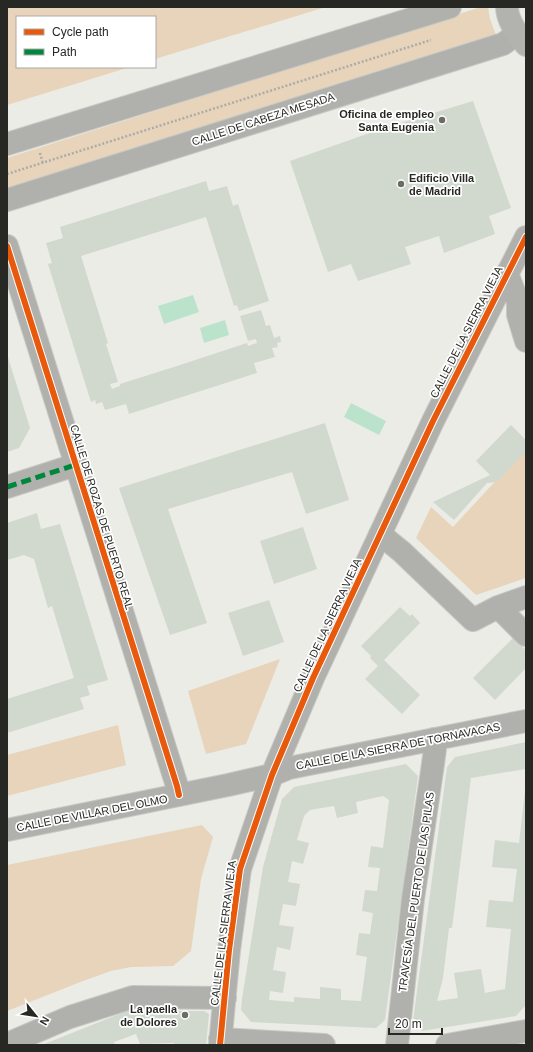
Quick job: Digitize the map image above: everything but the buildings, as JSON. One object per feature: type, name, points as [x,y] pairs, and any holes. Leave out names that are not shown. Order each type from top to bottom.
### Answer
[{"type":"main road","points":[[507,7],[507,13],[521,39]]},
{"type":"street","points":[[7,144],[450,7]]},
{"type":"street","name":"CALLE DE CABEZA MESADA","points":[[7,200],[521,39]]},
{"type":"street","name":"CALLE DE LA SIERRA VIEJA","points":[[220,1042],[229,950],[240,869],[272,775],[313,678],[433,421],[526,237]]},
{"type":"street","name":"CALLE DE ROZAS DE PUERTO REAL","points":[[7,246],[179,795]]},
{"type":"street","name":"CALLE DE LA SIERRA VIEJA","points":[[507,273],[518,302],[518,315],[526,341]]},
{"type":"street","points":[[488,310],[509,315],[518,315]]},
{"type":"street","points":[[7,487],[75,465]]},
{"type":"street","points":[[380,534],[402,552],[473,620],[498,607],[526,598]]},
{"type":"street","points":[[498,607],[526,635]]},
{"type":"street","name":"CALLE DE LA SIERRA DE TORNAVACAS","points":[[272,775],[289,768],[526,721]]},
{"type":"street","name":"TRAVESÍA DEL PUERTO DE LAS PILAS","points":[[397,1045],[413,899],[434,756],[434,739]]},
{"type":"street","name":"CALLE DE VILLAR DEL OLMO","points":[[7,830],[272,775]]},
{"type":"street","points":[[7,1044],[70,1017],[133,997],[225,998]]},
{"type":"street","points":[[447,1045],[526,1031]]},
{"type":"street","points":[[220,1042],[324,1045]]},
{"type":"path","points":[[429,34],[433,46]]},
{"type":"path","points":[[7,174],[431,40]]},
{"type":"path","points":[[38,147],[45,170]]},
{"type":"shaded area","points":[[7,7],[326,7],[156,59],[156,16],[16,16],[16,68],[127,68],[7,105]]},
{"type":"shaded area","points":[[481,7],[488,7],[490,19],[496,35],[7,190],[7,158]]},
{"type":"shaded area","points":[[193,295],[199,312],[164,324],[158,306]]},
{"type":"shaded area","points":[[225,320],[229,335],[204,343],[200,328]]},
{"type":"shaded area","points":[[351,403],[386,421],[379,435],[344,417]]},
{"type":"shaded area","points":[[526,448],[526,578],[476,595],[416,538],[431,507],[453,527]]},
{"type":"shaded area","points":[[280,659],[246,744],[206,754],[188,691]]},
{"type":"shaded area","points":[[118,725],[126,765],[7,796],[7,755]]},
{"type":"shaded area","points":[[202,825],[213,837],[201,879],[191,951],[173,966],[131,967],[111,971],[7,1011],[7,865]]},
{"type":"marked path","points":[[7,487],[75,465]]},
{"type":"cycle path","points":[[220,1045],[229,950],[240,869],[272,775],[313,678],[433,421],[526,237]]},
{"type":"cycle path","points":[[7,246],[179,795]]},
{"type":"place","name":"Oficina de empleo Santa Eugenia","points":[[442,120]]},
{"type":"place","name":"Edificio Villa de Madrid","points":[[401,184]]},
{"type":"place","name":"La paella de Dolores","points":[[185,1015]]}]
